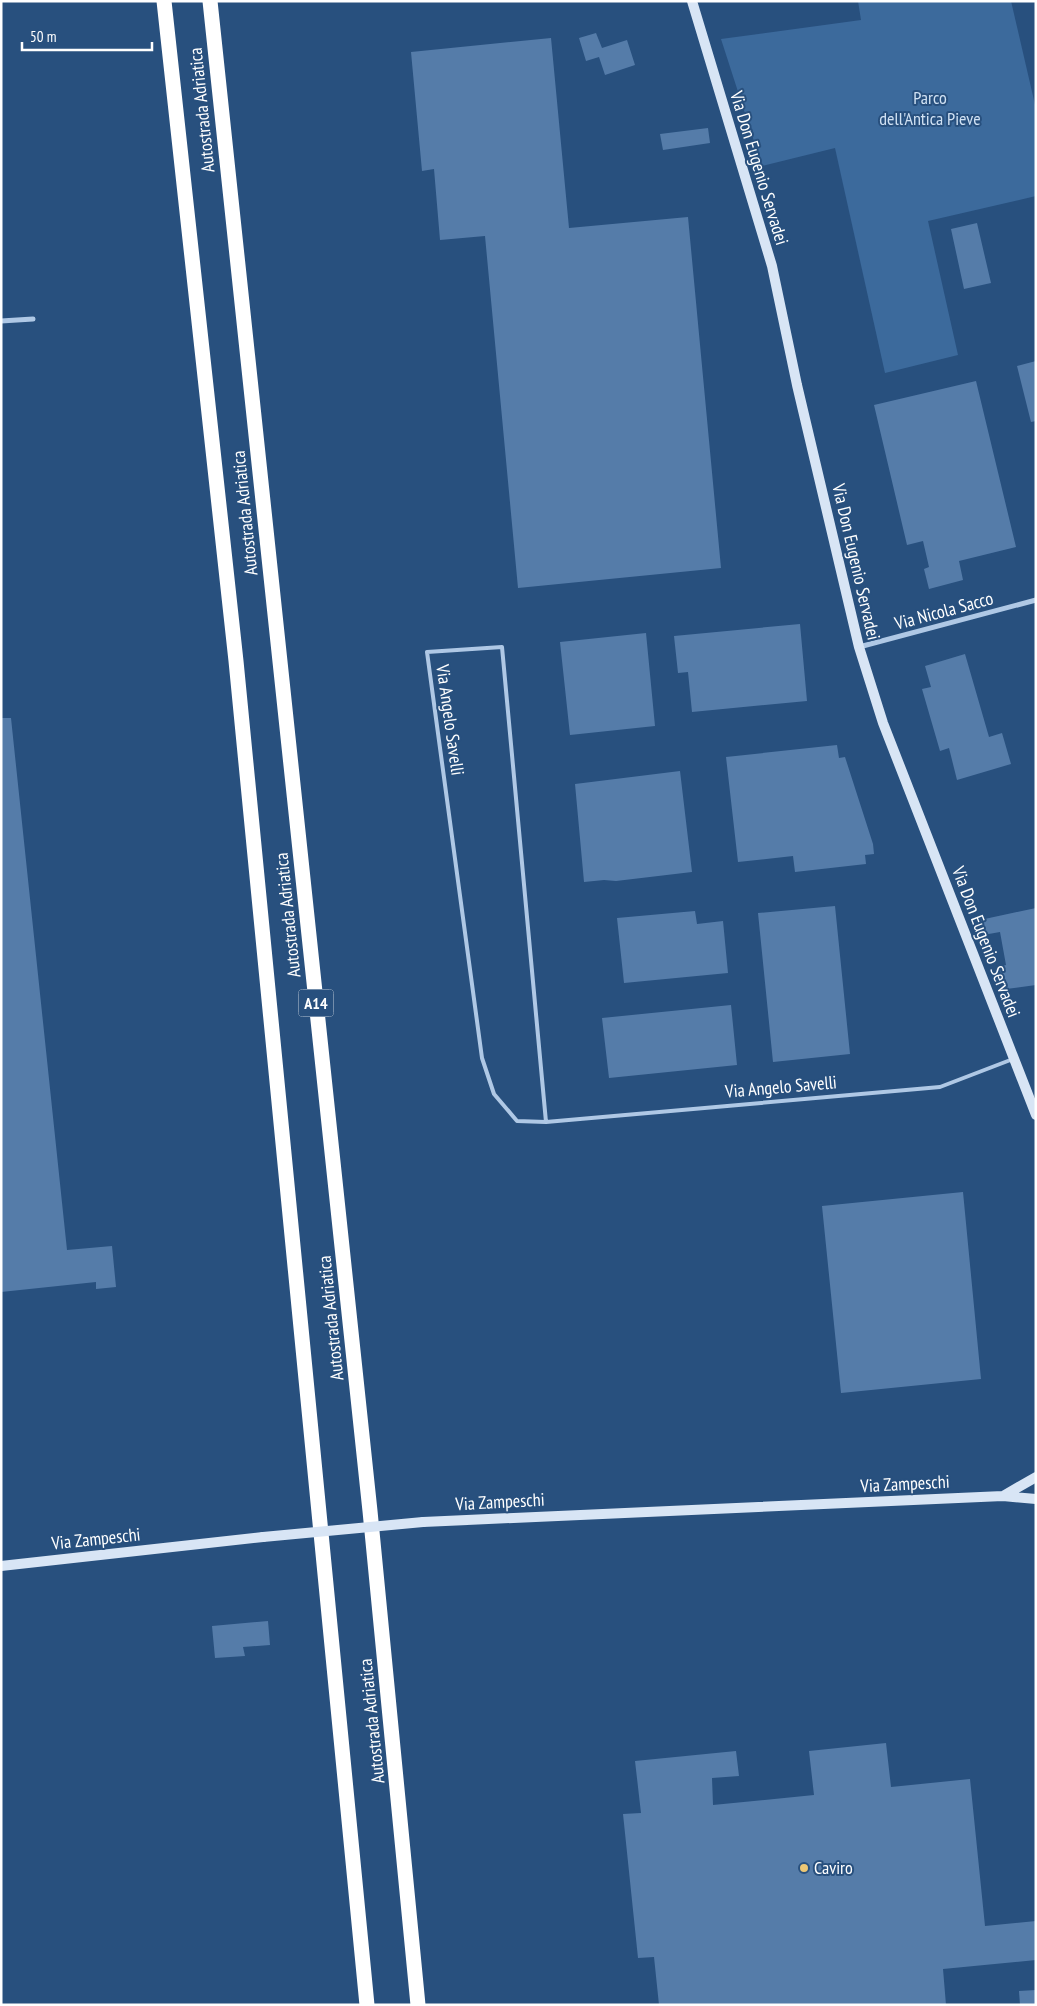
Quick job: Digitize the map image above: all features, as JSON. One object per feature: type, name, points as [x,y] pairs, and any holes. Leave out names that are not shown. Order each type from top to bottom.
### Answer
[{"type":"highway","name":"Autostrada Adriatica","points":[[164,1],[236,661],[367,2005]]},
{"type":"highway","name":"Autostrada Adriatica","points":[[210,1],[369,1502],[418,2005]]},
{"type":"street","name":"Via Don Eugenio Servadei","points":[[692,1],[772,266],[797,384],[859,647],[883,724],[1036,1115]]},
{"type":"street","points":[[1,321],[33,319]]},
{"type":"street","name":"Via Nicola Sacco","points":[[859,647],[1036,600]]},
{"type":"street","name":"Via Zampeschi","points":[[1003,1496],[1036,1477]]},
{"type":"street","name":"Via Zampeschi","points":[[1,1566],[263,1537],[424,1522],[1003,1496],[1036,1499]]},
{"type":"lane","name":"Via Angelo Savelli","points":[[546,1122],[502,647],[427,652],[482,1058],[494,1094],[517,1121],[546,1122],[940,1087],[1013,1059]]},
{"type":"green space","name":"Parco dell'Antica Pieve","points":[[858,1],[1011,1],[1036,109],[1036,196],[928,221],[958,355],[885,373],[835,148],[762,166],[721,39],[861,20]]},
{"type":"building","points":[[596,33],[602,48],[627,40],[635,65],[605,75],[599,57],[586,61],[579,38]]},
{"type":"building","points":[[551,38],[569,228],[688,217],[721,568],[518,588],[485,236],[440,240],[434,169],[422,171],[411,52]]},
{"type":"building","points":[[708,128],[710,143],[663,150],[660,134]]},
{"type":"building","points":[[977,223],[991,283],[964,289],[951,229]]},
{"type":"building","points":[[1036,361],[1036,421],[1031,422],[1017,366]]},
{"type":"building","points":[[976,381],[1016,547],[959,561],[963,580],[929,589],[924,569],[929,567],[923,541],[907,545],[874,405]]},
{"type":"building","points":[[800,624],[807,701],[692,712],[688,672],[678,673],[674,636]]},
{"type":"building","points":[[646,633],[655,726],[570,735],[560,642]]},
{"type":"building","points":[[965,654],[989,737],[1002,733],[1011,764],[957,780],[949,748],[940,751],[922,689],[931,687],[925,666]]},
{"type":"building","points":[[1,718],[11,718],[67,1250],[112,1246],[116,1287],[96,1289],[96,1282],[1,1292]]},
{"type":"building","points":[[837,745],[839,758],[845,757],[873,844],[874,854],[865,855],[866,864],[795,872],[793,856],[738,862],[726,757]]},
{"type":"building","points":[[680,771],[692,872],[616,881],[584,882],[575,784]]},
{"type":"building","points":[[835,906],[850,1054],[773,1062],[758,913]]},
{"type":"building","points":[[1036,908],[1036,985],[1006,989],[999,967],[1006,965],[1000,932],[983,935],[980,920]]},
{"type":"building","points":[[695,911],[697,924],[723,921],[728,973],[624,983],[617,918]]},
{"type":"building","points":[[731,1005],[737,1065],[609,1078],[602,1018]]},
{"type":"building","points":[[963,1192],[981,1379],[841,1393],[822,1206]]},
{"type":"building","points":[[268,1621],[270,1645],[243,1647],[245,1656],[215,1658],[212,1626]]},
{"type":"building","name":"Caviro","points":[[886,1743],[891,1787],[970,1779],[985,1926],[1036,1921],[1036,1960],[943,1969],[946,2005],[659,2005],[654,1957],[638,1958],[623,1814],[641,1813],[635,1761],[736,1751],[739,1776],[712,1778],[713,1805],[814,1795],[809,1751]]},
{"type":"building","points":[[1036,1990],[1036,2005],[1020,2005],[1019,1991]]},
{"type":"place","name":"Caviro","points":[[804,1868]]}]
